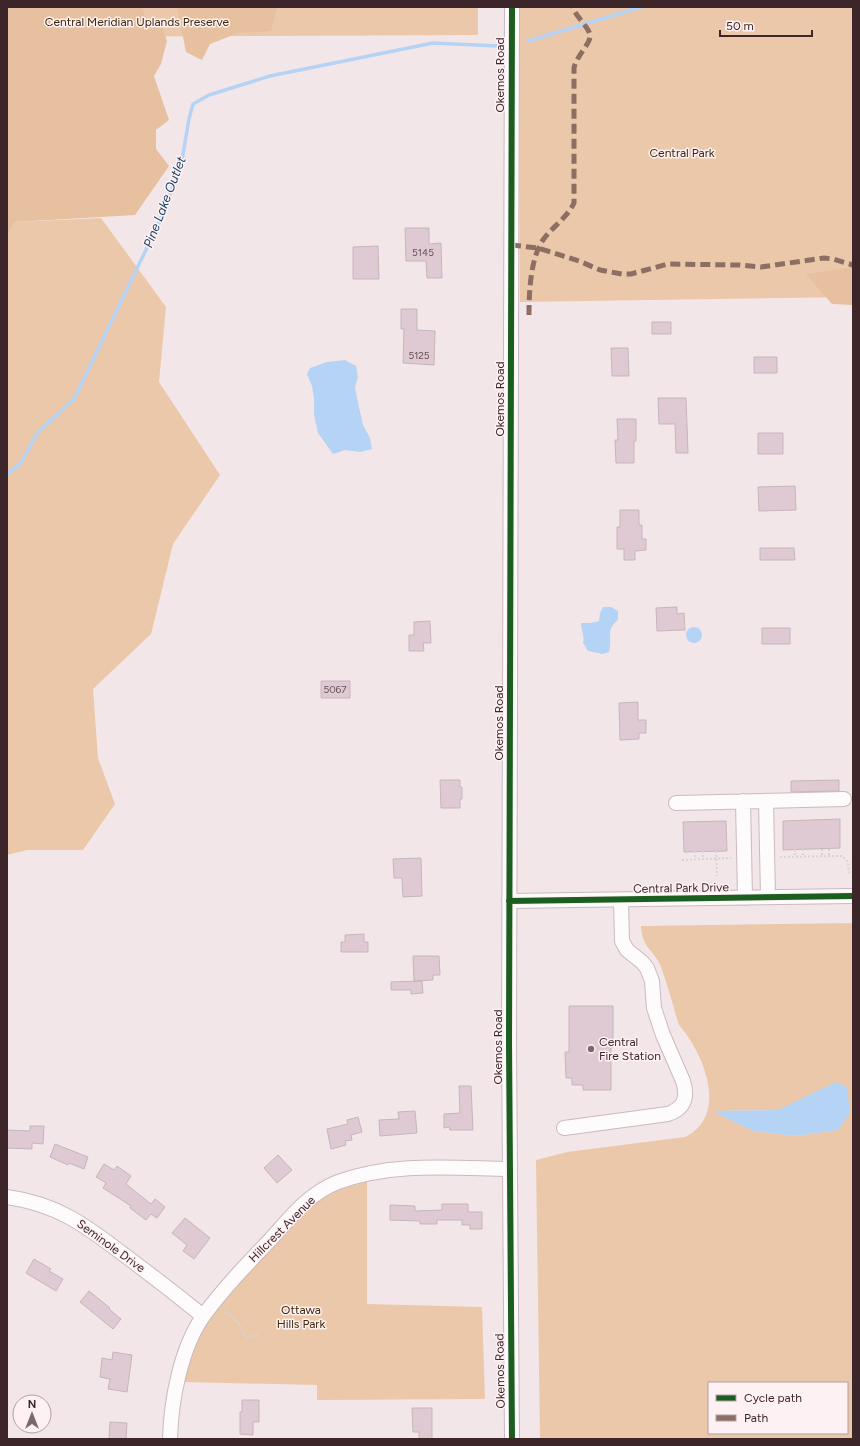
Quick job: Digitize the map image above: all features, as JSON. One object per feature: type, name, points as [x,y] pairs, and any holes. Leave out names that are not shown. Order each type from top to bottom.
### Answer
[{"type":"street","name":"Okemos Road","points":[[512,7],[509,901],[509,1169],[512,1439]]},
{"type":"street","points":[[676,803],[844,799]]},
{"type":"street","points":[[743,801],[745,898]]},
{"type":"street","points":[[766,801],[768,898]]},
{"type":"street","name":"Central Park Drive","points":[[509,901],[853,896]]},
{"type":"street","points":[[564,1128],[668,1114],[676,1112],[685,1098],[683,1081],[654,1008],[652,981],[647,968],[627,950],[622,941],[621,900]]},
{"type":"street","name":"Hillcrest Avenue","points":[[170,1439],[176,1385],[187,1350],[203,1316],[230,1282],[306,1201],[337,1183],[366,1174],[400,1168],[509,1169]]},
{"type":"street","name":"Seminole Drive","points":[[7,1197],[33,1202],[51,1208],[84,1225],[203,1316]]},
{"type":"path","points":[[829,848],[829,856]]},
{"type":"path","points":[[795,849],[795,857]]},
{"type":"path","points":[[802,849],[802,857]]},
{"type":"path","points":[[822,849],[822,856]]},
{"type":"path","points":[[696,851],[696,859]]},
{"type":"path","points":[[703,851],[703,859]]},
{"type":"path","points":[[716,851],[717,876]]},
{"type":"path","points":[[215,1301],[239,1324],[246,1338],[259,1334]]},
{"type":"green space","name":"Central Meridian Uplands Preserve","points":[[7,7],[478,7],[478,35],[7,37]]},
{"type":"green space","points":[[7,7],[142,7],[147,22],[160,21],[167,41],[161,64],[154,76],[169,120],[156,130],[156,149],[169,166],[135,215],[15,222],[7,236]]},
{"type":"green space","points":[[177,7],[277,7],[271,31],[238,33],[210,44],[202,60],[186,52]]},
{"type":"green space","name":"Central Park","points":[[519,7],[853,7],[853,297],[520,302]]},
{"type":"green space","points":[[101,218],[166,307],[159,382],[220,475],[173,544],[151,634],[93,689],[98,758],[115,804],[83,850],[27,850],[7,855],[7,236],[15,222]]},
{"type":"green space","points":[[853,267],[853,305],[832,304],[806,274]]},
{"type":"green space","points":[[853,923],[853,1439],[540,1439],[536,1160],[567,1152],[685,1137],[699,1127],[706,1114],[709,1099],[708,1083],[703,1067],[688,1037],[679,1025],[661,967],[646,944],[641,926]],"holes":[[[778,1110],[850,1113],[837,1130],[795,1136],[753,1131],[713,1111]]]},
{"type":"green space","name":"Ottawa Hills Park","points":[[367,1181],[367,1304],[482,1307],[485,1399],[317,1400],[317,1385],[183,1382],[190,1358],[209,1319],[229,1294],[308,1207],[336,1191]]},
{"type":"water","points":[[345,360],[356,366],[358,377],[355,387],[358,403],[363,425],[370,438],[372,449],[360,452],[345,450],[333,454],[318,433],[314,415],[312,386],[307,374],[310,368],[327,362]]},
{"type":"water","points":[[603,607],[611,607],[618,611],[618,620],[610,631],[609,652],[602,654],[588,651],[583,643],[584,638],[581,623],[599,621],[600,613]]},
{"type":"water","points":[[694,627],[700,629],[702,635],[700,641],[694,643],[688,641],[686,635],[688,629]]},
{"type":"water","points":[[836,1082],[847,1087],[850,1113],[838,1130],[795,1136],[753,1131],[712,1111],[778,1110]]},
{"type":"building","points":[[405,228],[429,228],[429,244],[441,243],[442,278],[427,278],[426,261],[406,261]]},
{"type":"building","points":[[378,246],[379,279],[353,279],[353,247]]},
{"type":"building","points":[[401,309],[417,309],[417,330],[435,331],[434,365],[403,363],[404,329],[401,329]]},
{"type":"building","points":[[652,322],[671,322],[671,334],[652,334]]},
{"type":"building","points":[[611,348],[628,348],[629,376],[612,376]]},
{"type":"building","points":[[754,357],[777,357],[777,373],[754,373]]},
{"type":"building","points":[[658,398],[686,398],[688,453],[676,453],[675,424],[659,424]]},
{"type":"building","points":[[617,419],[636,419],[634,463],[616,463],[615,440],[618,440]]},
{"type":"building","points":[[758,433],[783,433],[783,454],[758,454]]},
{"type":"building","points":[[795,486],[796,510],[759,511],[758,487]]},
{"type":"building","points":[[620,510],[639,510],[639,525],[642,525],[642,539],[646,539],[646,550],[635,551],[635,560],[624,560],[624,549],[617,549],[617,527],[620,527]]},
{"type":"building","points":[[760,548],[794,548],[795,560],[760,560]]},
{"type":"building","points":[[677,607],[677,614],[684,613],[685,630],[657,631],[656,608]]},
{"type":"building","points":[[430,621],[431,643],[423,643],[424,651],[409,651],[409,635],[414,635],[414,622]]},
{"type":"building","points":[[762,628],[790,628],[790,644],[762,644]]},
{"type":"building","points":[[321,681],[350,681],[350,698],[321,698]]},
{"type":"building","points":[[638,702],[638,720],[646,720],[646,733],[639,733],[639,739],[620,740],[619,703]]},
{"type":"building","points":[[440,780],[460,780],[460,787],[462,787],[462,799],[460,799],[460,808],[441,808]]},
{"type":"building","points":[[839,780],[839,791],[791,792],[791,781]]},
{"type":"building","points":[[840,819],[840,848],[783,850],[783,821]]},
{"type":"building","points":[[726,821],[727,851],[684,852],[683,822]]},
{"type":"building","points":[[421,858],[422,896],[403,897],[402,878],[394,878],[393,859]]},
{"type":"building","points":[[364,934],[364,942],[368,942],[368,952],[341,952],[341,942],[345,942],[345,935]]},
{"type":"building","points":[[413,956],[439,956],[440,975],[433,975],[433,980],[414,981]]},
{"type":"building","points":[[422,981],[423,993],[411,994],[411,990],[391,990],[391,982]]},
{"type":"building","name":"Central Fire Station","points":[[569,1006],[613,1006],[611,1090],[583,1090],[583,1085],[572,1085],[572,1078],[566,1078],[565,1052],[569,1052]]},
{"type":"building","points":[[459,1086],[471,1086],[473,1130],[450,1130],[449,1127],[444,1128],[444,1114],[460,1113]]},
{"type":"building","points":[[415,1111],[417,1133],[380,1136],[379,1120],[399,1119],[398,1112]]},
{"type":"building","points":[[358,1117],[362,1132],[351,1135],[352,1140],[345,1141],[346,1145],[331,1149],[327,1129],[348,1124],[347,1120]]},
{"type":"building","points":[[30,1126],[44,1126],[43,1144],[32,1143],[32,1149],[7,1148],[7,1130],[30,1131]]},
{"type":"building","points":[[55,1144],[88,1157],[84,1169],[69,1163],[68,1165],[50,1157]]},
{"type":"building","points":[[278,1155],[292,1170],[277,1183],[264,1168]]},
{"type":"building","points":[[104,1164],[114,1170],[117,1166],[131,1176],[126,1184],[151,1204],[155,1199],[165,1207],[157,1218],[151,1214],[146,1220],[130,1208],[131,1206],[103,1188],[106,1183],[96,1177]]},
{"type":"building","points":[[442,1204],[468,1204],[468,1212],[482,1212],[482,1229],[470,1229],[470,1225],[462,1225],[462,1220],[437,1220],[437,1224],[420,1224],[420,1221],[390,1220],[390,1205],[415,1206],[415,1211],[442,1210]]},
{"type":"building","points":[[185,1218],[210,1238],[194,1259],[183,1251],[187,1245],[172,1233]]},
{"type":"building","points":[[34,1259],[51,1269],[49,1271],[63,1279],[56,1291],[26,1273]]},
{"type":"building","points":[[89,1291],[121,1319],[113,1329],[80,1302]]},
{"type":"building","points":[[113,1352],[132,1355],[127,1392],[108,1389],[110,1379],[100,1377],[102,1358],[112,1360]]},
{"type":"building","points":[[242,1400],[259,1400],[259,1422],[253,1422],[253,1435],[240,1434],[240,1412],[242,1412]]},
{"type":"building","points":[[412,1408],[432,1408],[432,1439],[419,1439],[419,1432],[413,1432]]},
{"type":"building","points":[[110,1422],[127,1423],[126,1439],[109,1439]]},
{"type":"waterway","name":"Pine Lake Outlet","points":[[528,41],[641,7]]},
{"type":"waterway","name":"Pine Lake Outlet","points":[[7,474],[20,464],[38,432],[74,399],[158,225],[181,166],[193,104],[209,95],[270,76],[433,43],[498,46]]},
{"type":"marked path","points":[[529,315],[531,277],[535,257],[543,240],[574,203],[574,68],[589,40],[590,34],[574,11],[573,7]]},
{"type":"marked path","points":[[511,245],[538,248],[579,261],[600,270],[622,274],[631,274],[668,264],[739,265],[761,267],[824,258],[853,265]]},
{"type":"cycle path","points":[[512,7],[509,1043],[512,1439]]},
{"type":"cycle path","points":[[509,901],[853,896]]},
{"type":"place","name":"Central Fire Station","points":[[591,1049]]}]
